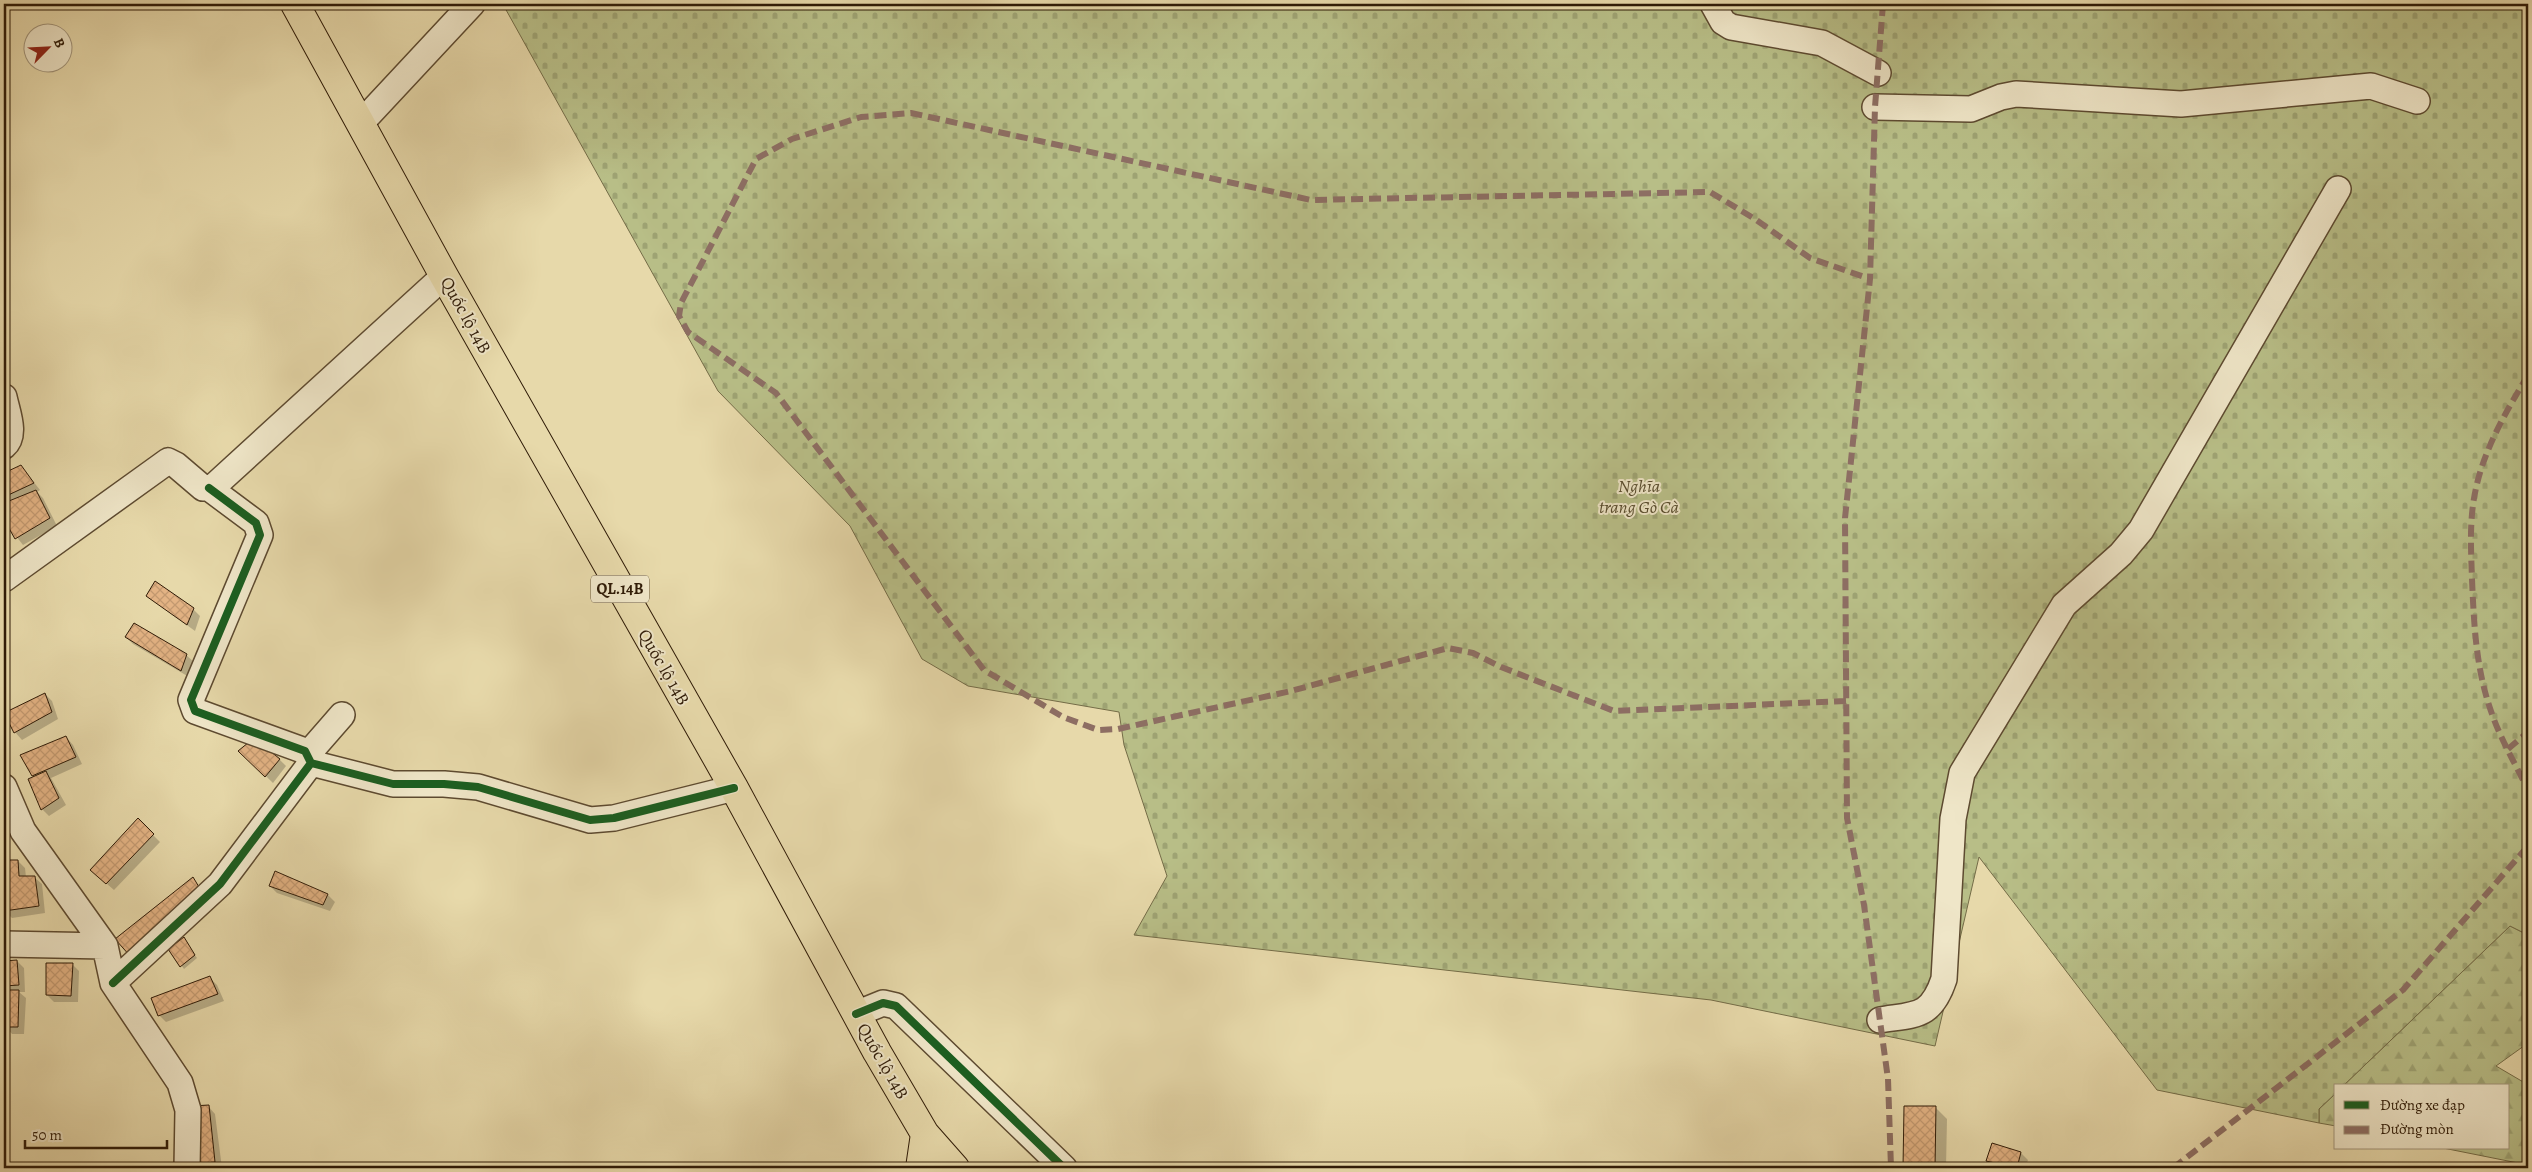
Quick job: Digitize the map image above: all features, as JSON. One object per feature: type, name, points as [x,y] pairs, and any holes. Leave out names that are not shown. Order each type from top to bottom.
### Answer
[{"type":"highway","name":"Quốc lộ 14B","points":[[295,4],[444,276],[734,788],[856,1014],[925,1134],[954,1168]]},
{"type":"highway","points":[[920,1168],[925,1134]]},
{"type":"street","points":[[361,124],[472,4]]},
{"type":"street","points":[[1714,4],[1723,22],[1731,27],[1822,43],[1878,72]]},
{"type":"street","points":[[1875,107],[1962,109],[2016,94],[2181,104],[2371,86],[2417,101]]},
{"type":"street","points":[[1880,1020],[1920,1013],[1930,1008],[1938,996],[1944,979],[1953,819],[1962,773],[2064,605],[2121,554],[2141,530],[2338,189]]},
{"type":"street","points":[[209,488],[444,276]]},
{"type":"street","points":[[4,397],[11,438],[4,446]]},
{"type":"street","points":[[4,579],[168,462],[176,465],[203,488],[209,488],[256,523],[260,535],[191,700],[192,708],[195,711],[309,758],[393,784],[444,784],[478,788],[590,820],[614,818],[734,788]]},
{"type":"street","points":[[113,983],[220,884],[309,758],[342,715]]},
{"type":"street","points":[[4,786],[23,831],[105,946],[113,983],[180,1083],[188,1110],[187,1168]]},
{"type":"street","points":[[4,944],[105,946]]},
{"type":"street","points":[[856,1014],[883,1003],[896,1006],[1064,1168]]},
{"type":"green space","name":"Nghĩa trang Gò Cà","points":[[506,4],[2528,4],[2528,935],[2510,926],[2345,1084],[2334,1084],[2334,1095],[2319,1109],[2319,1123],[2157,1090],[1979,857],[1935,1046],[1711,1000],[1134,935],[1167,876],[1124,745],[1119,712],[968,686],[922,659],[850,526],[718,391],[505,8]]},
{"type":"green space","points":[[2510,926],[2528,935],[2528,1043],[2496,1066],[2525,1083],[2528,1082],[2528,1165],[2453,1150],[2510,1150],[2510,1084],[2345,1084]]},
{"type":"green space","points":[[2334,1095],[2334,1126],[2319,1123],[2319,1109]]},
{"type":"building","points":[[21,465],[34,483],[4,497],[4,473]]},
{"type":"building","points":[[36,490],[50,518],[15,539],[6,523],[4,524],[4,503]]},
{"type":"building","points":[[155,581],[194,608],[187,625],[146,596]]},
{"type":"building","points":[[134,623],[187,654],[181,671],[125,637]]},
{"type":"building","points":[[45,693],[52,712],[14,733],[4,713]]},
{"type":"building","points":[[66,736],[76,757],[32,776],[20,755]]},
{"type":"building","points":[[254,738],[280,759],[265,777],[238,751]]},
{"type":"building","points":[[46,771],[59,798],[41,810],[28,779]]},
{"type":"building","points":[[138,818],[154,834],[106,884],[90,870]]},
{"type":"building","points":[[4,860],[18,860],[19,876],[35,876],[39,906],[4,911]]},
{"type":"building","points":[[275,871],[328,894],[323,905],[269,886]]},
{"type":"building","points":[[193,877],[202,892],[131,957],[115,939]]},
{"type":"building","points":[[184,937],[195,955],[180,967],[168,949]]},
{"type":"building","points":[[17,960],[19,985],[4,986],[4,961]]},
{"type":"building","points":[[46,963],[73,963],[71,996],[46,995]]},
{"type":"building","points":[[210,976],[218,994],[158,1016],[151,998]]},
{"type":"building","points":[[4,990],[19,990],[18,1027],[4,1027]]},
{"type":"building","points":[[209,1105],[215,1162],[196,1164],[192,1106]]},
{"type":"building","points":[[1904,1106],[1936,1106],[1935,1168],[1903,1168]]},
{"type":"building","points":[[1992,1143],[2021,1152],[2017,1168],[1986,1161]]},
{"type":"marked path","points":[[1883,4],[1875,107],[1870,279],[1845,518],[1847,818],[1864,905],[1888,1079],[1891,1168]]},
{"type":"marked path","points":[[1846,701],[1614,711],[1501,667],[1473,653],[1448,648],[1291,691],[1118,729],[1098,730],[1063,717],[984,670],[776,393],[688,332],[679,316],[681,303],[756,159],[792,139],[861,117],[911,113],[1311,200],[1710,192],[1755,219],[1810,258],[1870,279]]},
{"type":"marked path","points":[[2528,375],[2497,429],[2485,458],[2476,488],[2471,523],[2475,631],[2482,681],[2504,743],[2528,790]]},
{"type":"marked path","points":[[2508,749],[2528,732]]},
{"type":"marked path","points":[[2173,1168],[2403,990],[2528,846]]},
{"type":"cycle path","points":[[113,983],[220,884],[311,763],[305,751],[195,711],[191,700],[260,535],[256,523],[209,488]]},
{"type":"cycle path","points":[[311,763],[393,784],[444,784],[478,787],[590,820],[614,818],[734,788]]},
{"type":"cycle path","points":[[856,1014],[883,1003],[896,1006],[1064,1168]]}]
